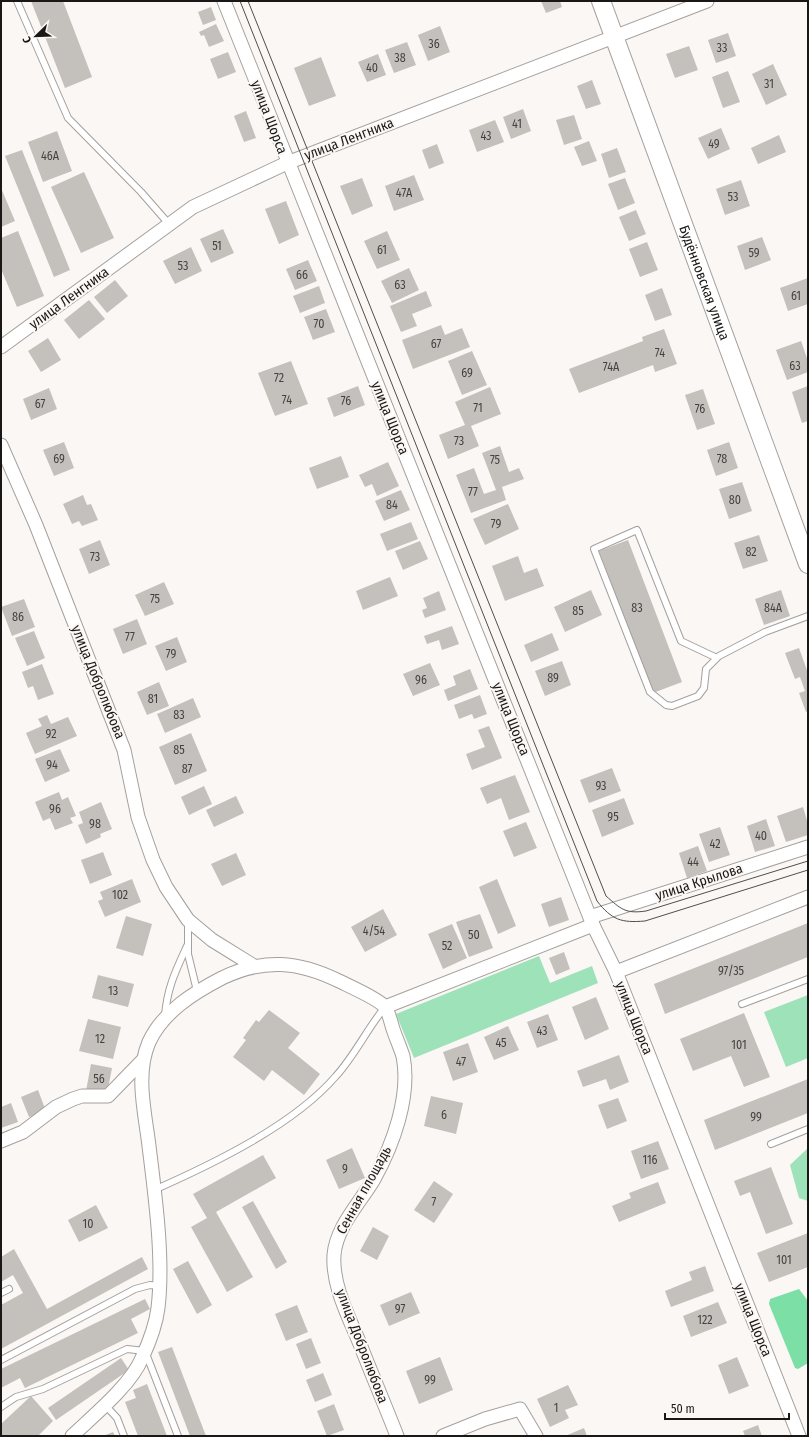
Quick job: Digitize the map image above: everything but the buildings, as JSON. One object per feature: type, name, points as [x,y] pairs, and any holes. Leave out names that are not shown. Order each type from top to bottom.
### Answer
[{"type":"street","name":"улица Щорса","points":[[224,1],[287,163],[592,921],[616,972],[799,1436]]},
{"type":"street","name":"Будённовская улица","points":[[601,1],[808,564]]},
{"type":"street","name":"улица Ленгника","points":[[1,346],[193,207],[287,163],[707,1]]},
{"type":"street","name":"улица Добролюбова","points":[[1,445],[36,525],[124,750],[138,817],[153,860],[166,887],[188,920]]},
{"type":"street","name":"улица Крылова","points":[[385,1007],[592,921],[808,847]]},
{"type":"street","points":[[616,972],[808,897]]},
{"type":"street","points":[[188,920],[212,940],[254,966]]},
{"type":"street","points":[[72,1436],[105,1405],[130,1378],[141,1361],[158,1312],[160,1286],[154,1190],[142,1092],[143,1060],[149,1043],[157,1028],[170,1013],[198,991],[231,974],[254,966],[279,964],[300,966],[317,971],[360,991],[385,1007]]},
{"type":"street","name":"Сенная площадь","points":[[334,1255],[336,1242],[340,1231],[375,1177],[386,1155],[397,1126],[402,1105],[404,1073],[402,1056],[385,1007]]},
{"type":"street","points":[[1,1140],[23,1132],[65,1102],[82,1096],[108,1096],[143,1060]]},
{"type":"street","name":"улица Добролюбова","points":[[334,1255],[334,1268],[344,1306],[397,1436]]},
{"type":"street","points":[[443,1436],[484,1419],[520,1409],[536,1436]]},
{"type":"lane","points":[[17,1],[68,118],[141,192],[169,224]]},
{"type":"lane","points":[[717,658],[681,641],[637,530],[594,549],[650,692],[666,705],[672,706],[698,696],[704,688],[706,669],[717,658],[765,632],[808,616]]},
{"type":"lane","points":[[188,920],[187,946],[189,960],[198,991]]},
{"type":"lane","points":[[164,1020],[166,997],[171,981],[187,946]]},
{"type":"lane","points":[[742,1004],[808,979]]},
{"type":"lane","points":[[154,1190],[234,1150],[280,1123],[308,1103],[343,1068],[385,1007]]},
{"type":"lane","points":[[771,1144],[808,1129]]},
{"type":"lane","points":[[1,1360],[135,1289],[150,1285],[160,1286]]},
{"type":"lane","points":[[1,1293],[9,1289]]},
{"type":"lane","points":[[1,1407],[16,1397],[43,1388],[127,1349],[145,1351],[178,1436]]},
{"type":"lane","points":[[105,1405],[117,1418],[124,1436]]},
{"type":"green space","points":[[539,956],[550,983],[592,966],[598,983],[414,1058],[396,1014]]},
{"type":"green space","points":[[808,995],[808,1058],[786,1067],[764,1012]]},
{"type":"green space","points":[[808,1148],[808,1201],[799,1198],[790,1165]]},
{"type":"green space","points":[[799,1289],[808,1301],[808,1363],[798,1369],[795,1368],[769,1304],[770,1299]]},
{"type":"tram line","points":[[240,1],[597,901],[607,912],[618,919],[623,921],[645,921],[808,870]]},
{"type":"tram line","points":[[248,1],[606,896],[624,910],[633,912],[646,911],[808,861]]}]
